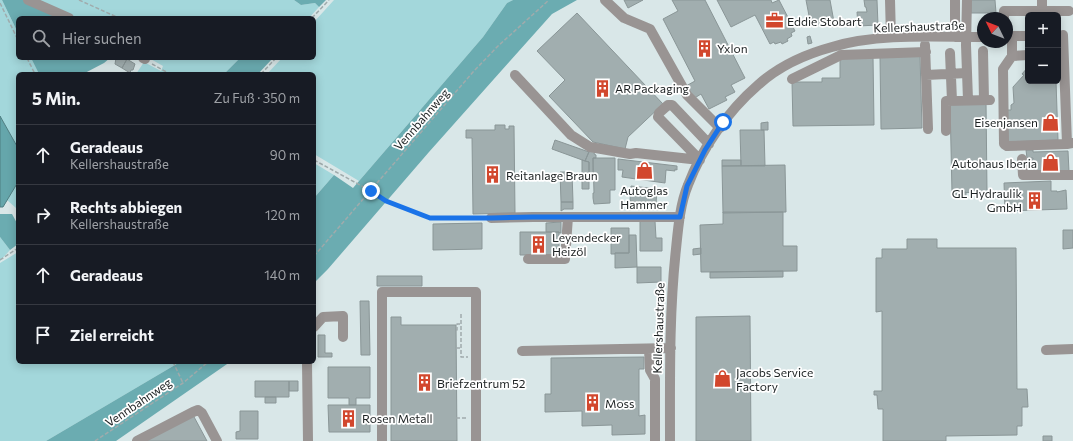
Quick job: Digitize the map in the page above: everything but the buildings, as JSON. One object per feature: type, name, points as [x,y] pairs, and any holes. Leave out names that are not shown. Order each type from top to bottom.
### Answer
[{"type":"street","points":[[28,0],[64,16]]},
{"type":"street","points":[[605,0],[624,18],[650,30],[687,95],[720,128]]},
{"type":"street","points":[[890,0],[891,37]]},
{"type":"street","points":[[955,0],[955,37]]},
{"type":"street","points":[[967,0],[968,37],[966,45],[968,100]]},
{"type":"street","points":[[1042,0],[1042,11]]},
{"type":"street","points":[[1004,12],[1070,11]]},
{"type":"street","points":[[1011,48],[1012,56],[1003,69],[1004,144],[1007,146],[1070,143],[1061,53],[1065,35]]},
{"type":"street","points":[[1013,36],[1025,36]]},
{"type":"street","name":"Kellershaustraße","points":[[670,441],[672,285],[680,217],[687,186],[709,144],[720,128],[741,102],[759,84],[786,66],[832,47],[891,37],[977,37]]},
{"type":"street","points":[[926,37],[928,129]]},
{"type":"street","points":[[946,131],[946,101],[987,100],[983,51]]},
{"type":"street","points":[[792,79],[840,55],[926,52]]},
{"type":"street","points":[[950,53],[952,100]]},
{"type":"street","points":[[1012,56],[1025,55]]},
{"type":"street","points":[[800,60],[806,72]]},
{"type":"street","points":[[926,75],[967,73]]},
{"type":"street","points":[[515,74],[571,135],[590,147],[630,154],[636,153],[700,160]]},
{"type":"street","points":[[700,160],[658,118],[659,113],[668,105],[672,105],[709,144]]},
{"type":"street","points":[[1022,159],[1023,175],[1073,175]]},
{"type":"street","points":[[528,259],[565,259],[568,217]]},
{"type":"street","points":[[491,218],[680,217]]},
{"type":"street","points":[[382,441],[382,292],[476,292],[476,441]]},
{"type":"street","points":[[316,325],[323,318],[343,316],[343,337]]},
{"type":"street","points":[[522,351],[670,348]]},
{"type":"street","points":[[649,349],[650,370],[655,379],[655,441]]},
{"type":"street","points":[[1046,350],[1073,349]]},
{"type":"street","points":[[307,364],[308,441]]},
{"type":"street","points":[[137,441],[198,410],[202,413],[217,441]]},
{"type":"path","points":[[79,0],[115,16]]},
{"type":"path","points":[[314,16],[329,0]]},
{"type":"path","name":"Vennbahnweg","points":[[316,254],[473,72],[498,46],[549,0]]},
{"type":"path","points":[[0,3],[16,36]]},
{"type":"path","points":[[28,60],[34,72]]},
{"type":"path","points":[[146,60],[167,72]]},
{"type":"path","points":[[263,72],[274,60]]},
{"type":"path","points":[[316,161],[371,191],[386,201],[430,218],[491,218]]},
{"type":"path","points":[[0,260],[16,249]]},
{"type":"path","points":[[461,314],[461,357],[476,357]]},
{"type":"path","points":[[456,330],[457,324],[461,324]]},
{"type":"path","points":[[456,348],[461,348]]},
{"type":"path","points":[[174,364],[183,383]]},
{"type":"path","name":"Vennbahnweg","points":[[95,441],[183,383],[206,364]]},
{"type":"shaded area","points":[[0,0],[2,0],[16,29],[16,60],[32,60],[38,72],[16,72],[16,144],[0,116]]},
{"type":"shaded area","points":[[2,0],[23,0],[59,16],[16,16],[16,29]]},
{"type":"shaded area","points":[[33,0],[294,0],[301,5],[315,3],[319,7],[311,16],[70,16]]},
{"type":"shaded area","points":[[294,0],[326,0],[319,7],[315,3],[301,5]]},
{"type":"shaded area","points":[[334,0],[513,0],[507,3],[483,37],[359,181],[316,155],[316,72],[269,72],[280,60],[316,60],[316,20]]},
{"type":"shaded area","points":[[513,0],[577,0],[552,14],[316,281],[316,196],[334,175],[353,188],[483,37],[507,3]]},
{"type":"shaded area","points":[[32,60],[108,60],[87,72],[38,72]]},
{"type":"shaded area","points":[[152,60],[238,60],[226,72],[137,72],[144,62],[161,71],[163,66]]},
{"type":"shaded area","points":[[238,60],[271,60],[260,72],[226,72]]},
{"type":"shaded area","points":[[0,116],[16,144],[16,185],[3,207],[0,207]]},
{"type":"shaded area","points":[[316,164],[334,175],[316,196]]},
{"type":"shaded area","points":[[16,185],[16,208],[7,200]]},
{"type":"shaded area","points":[[0,214],[12,214],[16,221],[16,246],[10,250],[0,237]]},
{"type":"shaded area","points":[[0,237],[10,250],[0,261]]},
{"type":"shaded area","points":[[16,253],[16,364],[177,364],[46,441],[0,441],[0,263]]},
{"type":"shaded area","points":[[177,364],[227,364],[116,441],[46,441]]},
{"type":"place","name":"Eddie Stobart","points":[[774,21]]},
{"type":"place","name":"Yxlon","points":[[704,48]]},
{"type":"place","name":"AR Packaging","points":[[602,88]]},
{"type":"place","name":"Eisenjansen","points":[[1051,122]]},
{"type":"place","name":"Autohaus Iberia","points":[[1050,163]]},
{"type":"place","name":"Autoglas Hammer","points":[[644,171]]},
{"type":"place","name":"Reitanlage Braun","points":[[493,175]]},
{"type":"place","name":"GL Hydraulik GmbH","points":[[1035,200]]},
{"type":"place","name":"Leyendecker Heizöl","points":[[539,244]]},
{"type":"place","name":"Jacobs Service Factory","points":[[723,379]]},
{"type":"place","name":"Briefzentrum 52","points":[[424,383]]},
{"type":"place","name":"Moss","points":[[592,403]]},
{"type":"place","name":"Rosen Metall","points":[[349,418]]},
{"type":"route","points":[[371,191],[386,201],[430,218],[680,217],[687,186],[705,150],[723,122]]}]
